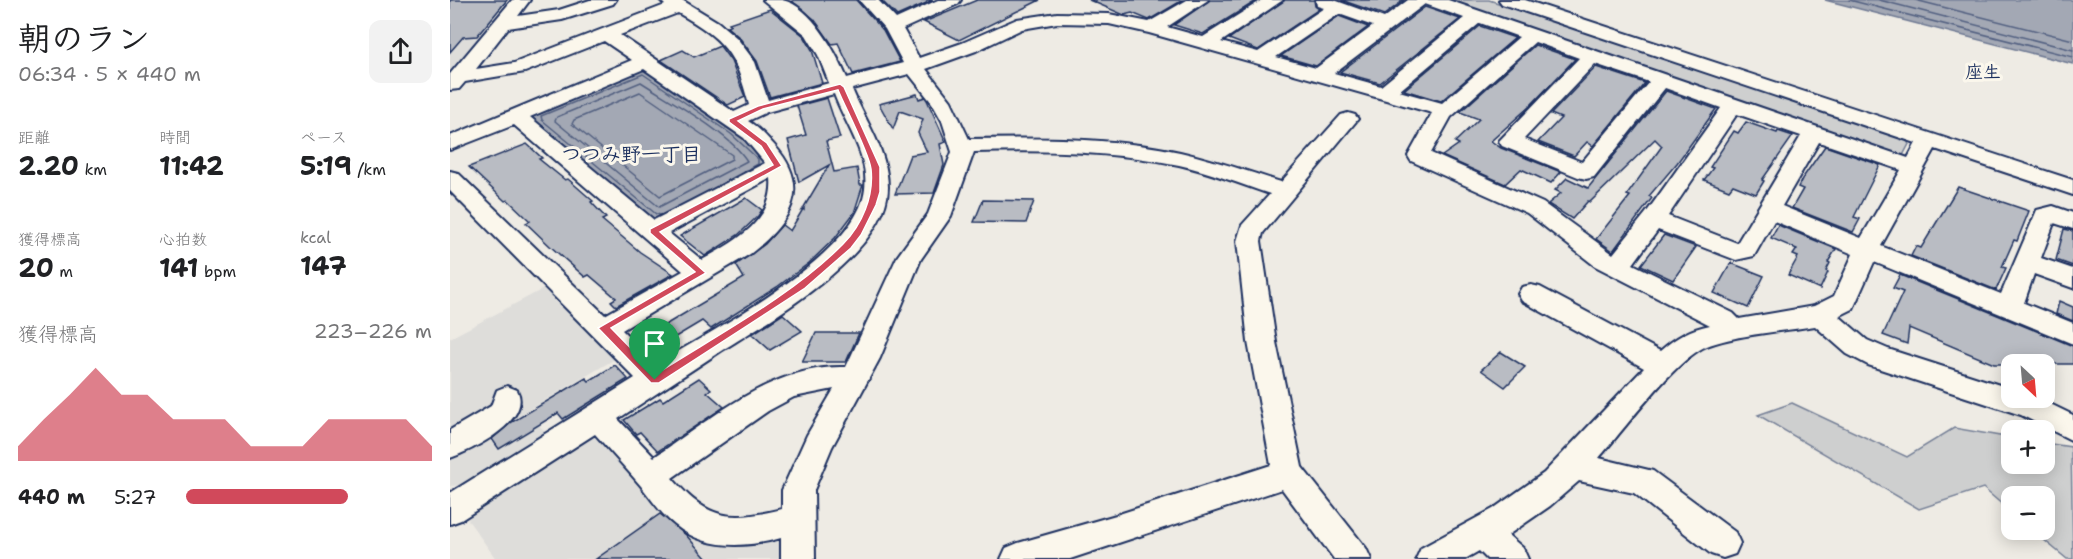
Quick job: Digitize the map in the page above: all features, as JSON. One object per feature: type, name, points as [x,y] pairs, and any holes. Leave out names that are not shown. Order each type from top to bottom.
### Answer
[{"type":"street","points":[[454,82],[521,0]]},
{"type":"street","points":[[502,23],[562,15],[607,0]]},
{"type":"street","points":[[450,510],[800,286],[848,246],[857,232],[872,205],[876,192],[875,167],[840,87],[812,32],[800,19],[772,0]]},
{"type":"street","points":[[798,559],[798,490],[818,444],[866,358],[912,252],[939,216],[962,159],[962,146],[941,101],[922,80],[893,27],[869,0]]},
{"type":"street","points":[[893,27],[952,0]]},
{"type":"street","points":[[1152,27],[1199,0]]},
{"type":"street","points":[[1207,42],[1274,0]]},
{"type":"street","points":[[1317,0],[1388,25]]},
{"type":"street","points":[[1320,75],[1419,0]]},
{"type":"street","points":[[1431,0],[1902,164]]},
{"type":"street","points":[[1508,0],[2073,188]]},
{"type":"street","points":[[454,82],[518,68],[607,34],[674,3],[715,27],[738,50],[746,63],[760,108]]},
{"type":"street","points":[[1262,58],[1337,7]]},
{"type":"street","points":[[732,120],[760,108],[915,66],[969,48],[1017,24],[1033,12],[1057,18],[1113,12],[1152,27],[1446,111]]},
{"type":"street","points":[[1384,94],[1477,16]]},
{"type":"street","points":[[607,34],[692,108]]},
{"type":"street","points":[[1532,35],[1440,117],[1419,156],[1535,208],[1617,267],[1724,320],[1727,331]]},
{"type":"street","points":[[1593,55],[1510,141],[1586,172],[1661,80]]},
{"type":"street","points":[[450,144],[640,64]]},
{"type":"street","points":[[604,328],[745,248],[770,224],[784,196],[777,166],[764,144],[732,120],[640,64]]},
{"type":"street","points":[[1617,267],[1654,219],[1734,105]]},
{"type":"street","points":[[516,116],[701,273]]},
{"type":"street","points":[[1348,119],[1251,231],[1249,241],[1262,342],[1283,454],[1289,473],[1354,559]]},
{"type":"street","points":[[1654,219],[1736,252],[1745,250],[1813,133]]},
{"type":"street","points":[[1433,559],[1482,532],[1546,491],[1573,466],[1685,345],[1701,337],[1727,331],[1820,315],[1844,302],[1867,249],[1929,140]]},
{"type":"street","points":[[962,146],[1052,144],[1166,156],[1284,191]]},
{"type":"street","points":[[653,231],[777,166]]},
{"type":"street","points":[[450,178],[655,380]]},
{"type":"street","points":[[1769,210],[2073,334]]},
{"type":"street","points":[[2009,306],[2044,215],[2053,214],[2073,221]]},
{"type":"street","points":[[2027,261],[2073,279]]},
{"type":"street","points":[[1531,294],[1664,366]]},
{"type":"street","points":[[1820,315],[1857,347],[1878,357],[2031,407],[2073,429]]},
{"type":"street","points":[[651,476],[758,403],[784,389],[810,381],[834,378],[853,379]]},
{"type":"street","points":[[450,446],[501,414],[506,409],[507,398]]},
{"type":"street","points":[[598,417],[681,510],[701,524],[723,530],[747,530],[797,519]]},
{"type":"street","points":[[1573,466],[1642,481],[1723,543]]},
{"type":"street","points":[[1018,559],[1116,530],[1289,473]]},
{"type":"street","points":[[1482,532],[1511,559]]},
{"type":"shaded area","points":[[450,0],[513,0],[450,76]]},
{"type":"shaded area","points":[[1436,0],[1489,0],[1903,137],[1909,144],[1901,159]]},
{"type":"shaded area","points":[[543,289],[615,359],[527,411],[546,433],[462,485],[450,486],[450,338]]},
{"type":"shaded area","points":[[1792,403],[1907,457],[1954,428],[2001,436],[2001,474],[2055,474],[2055,445],[2071,447],[2073,559],[2067,559],[2044,540],[2055,540],[2055,486],[2001,486],[2001,503],[1983,488],[1919,509],[1758,415]]},
{"type":"shaded area","points":[[597,434],[677,524],[777,535],[786,540],[786,559],[496,559],[468,520],[477,504],[586,435]]},
{"type":"water","points":[[1825,0],[2073,0],[2073,64]]},
{"type":"water","points":[[644,68],[744,136],[768,163],[655,221],[529,117]]},
{"type":"building","points":[[450,0],[507,0],[477,36],[463,37],[450,52]]},
{"type":"building","points":[[856,0],[883,30],[900,62],[853,74],[838,43],[832,44],[814,19],[792,1]]},
{"type":"building","points":[[881,0],[933,0],[897,16]]},
{"type":"building","points":[[977,0],[1040,0],[959,40],[924,22]]},
{"type":"building","points":[[1089,0],[1183,0],[1149,20],[1132,13],[1124,15]]},
{"type":"building","points":[[1210,0],[1258,0],[1203,34],[1174,25]]},
{"type":"building","points":[[1285,0],[1314,0],[1315,6],[1319,9],[1258,50],[1229,39]]},
{"type":"building","points":[[1341,0],[1404,0],[1384,15]]},
{"type":"building","points":[[1425,7],[1460,19],[1380,83],[1340,72]]},
{"type":"building","points":[[770,9],[804,36],[812,50],[822,83],[770,97],[757,61],[739,37],[727,27],[731,25],[729,23]]},
{"type":"building","points":[[1339,16],[1368,27],[1316,66],[1281,56]]},
{"type":"building","points":[[1480,26],[1515,38],[1441,101],[1404,90]]},
{"type":"building","points":[[1535,45],[1575,59],[1530,106],[1491,141],[1501,148],[1561,172],[1551,183],[1521,169],[1505,184],[1442,156],[1459,144],[1455,142],[1479,119],[1460,112]]},
{"type":"building","points":[[720,46],[731,61],[745,97],[728,105],[661,60],[683,50],[694,57]]},
{"type":"building","points":[[1596,67],[1645,83],[1593,146],[1587,142],[1574,156],[1538,142],[1561,118],[1551,114]]},
{"type":"building","points":[[1666,91],[1716,109],[1677,163],[1649,196],[1652,198],[1613,251],[1596,239],[1630,196],[1627,195],[1662,146],[1655,139],[1590,202],[1588,201],[1572,219],[1548,204],[1561,193],[1555,190],[1567,178],[1588,188]]},
{"type":"building","points":[[917,94],[919,99],[925,97],[927,100],[946,142],[940,144],[944,165],[934,193],[895,194],[910,155],[927,152],[918,133],[923,119],[900,111],[893,129],[879,104]]},
{"type":"building","points":[[827,98],[840,138],[826,141],[834,172],[857,168],[860,185],[863,185],[854,213],[835,238],[809,263],[777,287],[711,329],[702,321],[667,342],[655,331],[744,278],[736,265],[765,244],[782,225],[790,231],[804,210],[829,165],[799,182],[788,140],[806,135],[797,106]]},
{"type":"building","points":[[1746,122],[1793,136],[1762,180],[1764,181],[1756,194],[1733,185],[1729,190],[1704,180],[1734,131],[1738,133]]},
{"type":"building","points":[[527,144],[542,158],[539,159],[565,180],[568,179],[593,201],[591,202],[606,218],[602,220],[640,252],[673,274],[616,306],[611,301],[616,298],[589,275],[585,277],[550,246],[526,223],[530,221],[469,167]]},
{"type":"building","points":[[1825,146],[1880,165],[1854,217],[1860,219],[1853,232],[1792,208],[1803,189],[1798,187],[1802,179]]},
{"type":"building","points":[[1958,187],[2029,211],[2017,241],[2014,240],[2002,267],[2006,268],[1996,290],[1911,256],[1916,246],[1921,248]]},
{"type":"building","points":[[746,198],[762,210],[758,216],[738,235],[705,256],[680,236]]},
{"type":"building","points":[[983,200],[1034,201],[1026,223],[974,222]]},
{"type":"building","points":[[1778,225],[1836,249],[1828,262],[1830,263],[1826,271],[1828,272],[1820,289],[1788,275],[1798,257],[1793,255],[1797,249],[1771,238]]},
{"type":"building","points":[[2064,229],[2073,231],[2073,266],[2056,260]]},
{"type":"building","points":[[1664,235],[1696,247],[1673,280],[1641,265]]},
{"type":"building","points":[[1731,263],[1764,276],[1748,308],[1714,293]]},
{"type":"building","points":[[1900,275],[2073,346],[2073,364],[2055,364],[2055,354],[2001,354],[2001,364],[1994,364],[1909,328],[1907,344],[1883,335],[1903,292],[1893,288]]},
{"type":"building","points":[[2059,301],[2073,307],[2073,321],[2056,314]]},
{"type":"building","points":[[783,314],[802,331],[770,350],[752,334]]},
{"type":"building","points":[[816,333],[859,333],[846,362],[802,362]]},
{"type":"building","points":[[1501,352],[1525,367],[1505,387],[1481,370]]},
{"type":"building","points":[[615,365],[628,379],[563,419],[558,413],[499,449],[492,439],[512,422],[586,378],[589,381]]},
{"type":"building","points":[[699,378],[711,389],[707,392],[724,407],[658,451],[640,432],[636,434],[624,420],[660,398],[663,401]]},
{"type":"building","points":[[660,514],[686,535],[707,559],[596,559]]},
{"type":"district","name":"座生","points":[[1983,72]]},
{"type":"district","name":"つつみ野一丁目","points":[[631,154]]},
{"type":"route","points":[[840,87],[875,167],[876,192],[872,205],[857,232],[848,246],[800,286],[655,380],[604,328],[701,273],[653,231],[777,166],[764,144],[732,120],[760,108],[840,87]]}]
